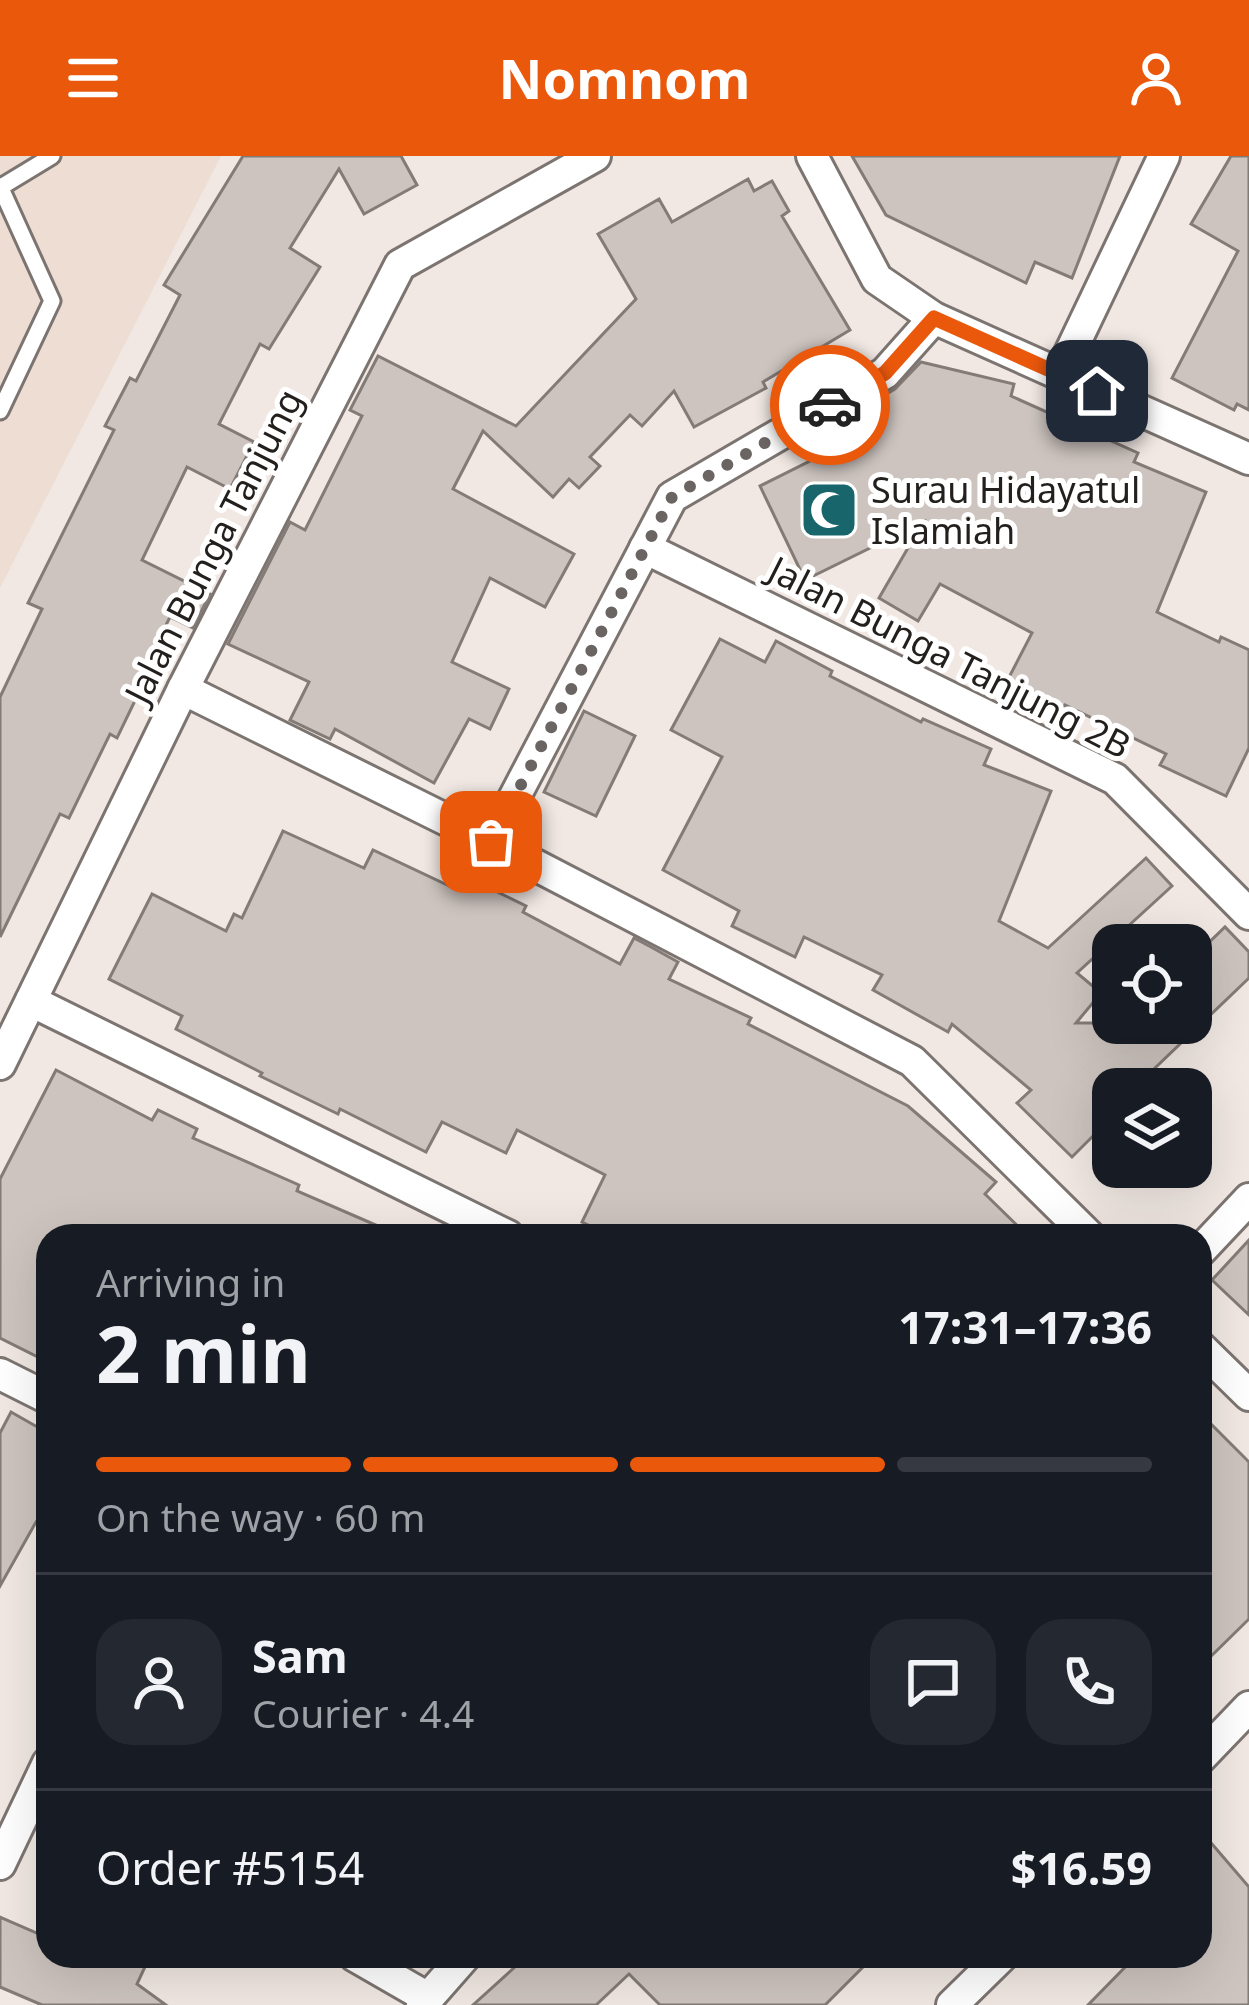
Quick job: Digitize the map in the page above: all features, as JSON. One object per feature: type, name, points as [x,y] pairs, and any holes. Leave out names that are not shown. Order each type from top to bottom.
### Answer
[{"type":"street","name":"Jalan Bunga Tanjung","points":[[0,1064],[183,689],[400,265],[595,156]]},
{"type":"street","points":[[812,156],[877,279],[934,318],[1249,458]]},
{"type":"street","points":[[1060,374],[1164,156]]},
{"type":"street","points":[[491,842],[672,497],[885,373],[934,318]]},
{"type":"street","name":"Jalan Bunga Tanjung 2B","points":[[645,548],[1115,778],[1249,914]]},
{"type":"street","points":[[183,689],[491,842],[912,1061],[1077,1224]]},
{"type":"street","points":[[31,1001],[484,1224]]},
{"type":"street","points":[[1212,1238],[1249,1199]]},
{"type":"street","points":[[1212,1358],[1249,1395]]},
{"type":"street","points":[[0,1374],[36,1392]]},
{"type":"street","points":[[1212,1746],[1249,1707]]},
{"type":"street","points":[[0,1864],[36,1814]]},
{"type":"street","points":[[374,1968],[425,2001],[454,1968]]},
{"type":"street","points":[[952,2005],[990,1968]]},
{"type":"lane","points":[[0,410],[52,301],[0,187],[52,156]]},
{"type":"shaded area","points":[[0,156],[221,156],[0,588]]},
{"type":"building","points":[[243,156],[401,156],[417,185],[364,214],[339,169],[290,248],[320,267],[269,349],[260,344],[219,424],[254,442],[230,489],[187,467],[142,560],[210,594],[193,628],[170,617],[117,738],[110,734],[69,818],[60,814],[0,937],[0,697],[42,609],[28,603],[114,430],[105,426],[130,378],[136,381],[180,295],[164,285]]},
{"type":"building","points":[[852,156],[1120,156],[1072,278],[1035,262],[1026,283],[886,215]]},
{"type":"building","points":[[1231,156],[1249,156],[1249,410],[1237,404],[1234,410],[1172,378],[1238,251],[1191,224]]},
{"type":"building","points":[[748,179],[754,191],[772,181],[789,211],[782,216],[850,330],[763,382],[766,388],[694,427],[674,391],[642,426],[630,415],[590,457],[600,466],[579,488],[569,479],[553,497],[483,431],[453,489],[574,554],[545,607],[490,578],[452,662],[509,689],[490,729],[469,719],[434,783],[335,729],[330,739],[290,720],[309,682],[228,644],[290,522],[305,530],[362,416],[350,410],[378,356],[516,426],[636,299],[598,234],[659,199],[672,222]]},
{"type":"building","points":[[921,362],[1014,384],[1011,396],[1138,453],[1134,462],[1206,492],[1157,612],[1219,642],[1221,637],[1249,650],[1249,748],[1226,796],[1160,765],[1166,754],[1065,705],[1061,712],[1006,683],[1032,633],[940,584],[918,621],[879,598],[923,522],[805,580],[760,486],[862,435],[849,416],[895,389]]},
{"type":"building","points":[[720,639],[765,662],[776,641],[832,671],[830,676],[921,722],[991,749],[984,765],[1051,791],[999,921],[1048,948],[1146,858],[1172,886],[1131,924],[1092,924],[1092,959],[1077,973],[1092,986],[1092,1004],[1076,1023],[1092,1023],[1092,1044],[1180,1044],[1155,1068],[1092,1068],[1092,1137],[1072,1157],[1017,1103],[1031,1090],[952,1024],[948,1032],[873,990],[882,975],[804,937],[795,957],[732,926],[739,911],[663,870],[722,757],[671,730]]},
{"type":"building","points":[[584,711],[635,736],[596,816],[544,792]]},
{"type":"building","points":[[283,831],[364,868],[373,850],[458,890],[465,876],[526,906],[523,912],[620,964],[634,938],[678,962],[669,979],[751,1018],[748,1024],[908,1106],[996,1182],[985,1194],[1016,1224],[586,1224],[582,1222],[605,1175],[517,1130],[506,1153],[442,1122],[426,1152],[260,1076],[262,1073],[176,1029],[182,1016],[109,979],[152,894],[226,931],[234,914],[242,918]]},
{"type":"building","points":[[1225,927],[1249,952],[1249,978],[1212,1013],[1212,940]]},
{"type":"building","points":[[56,1070],[152,1120],[158,1110],[197,1129],[193,1138],[373,1224],[36,1224],[36,1356],[0,1338],[0,1179]]},
{"type":"building","points":[[1249,1240],[1249,1315],[1212,1280]]},
{"type":"building","points":[[11,1412],[36,1426],[36,1522],[0,1586],[0,1433]]},
{"type":"building","points":[[1212,1425],[1249,1462],[1249,1619],[1212,1655]]},
{"type":"building","points":[[1212,1844],[1249,1887],[1249,2005],[1088,2005],[1124,1968],[1212,1968]]},
{"type":"building","points":[[0,1917],[36,1933],[36,1968],[144,1968],[137,1984],[166,2005],[42,2005],[0,1987]]},
{"type":"building","points":[[514,1968],[862,1968],[825,2005],[660,2005],[629,1974],[596,2005],[473,2005]]},
{"type":"way so far","points":[[491,842],[672,497],[830,405]]},
{"type":"place","name":"Surau Hidayatul Islamiah","points":[[829,510]]},
{"type":"route","points":[[830,405],[885,373],[934,318],[1097,391]]}]
